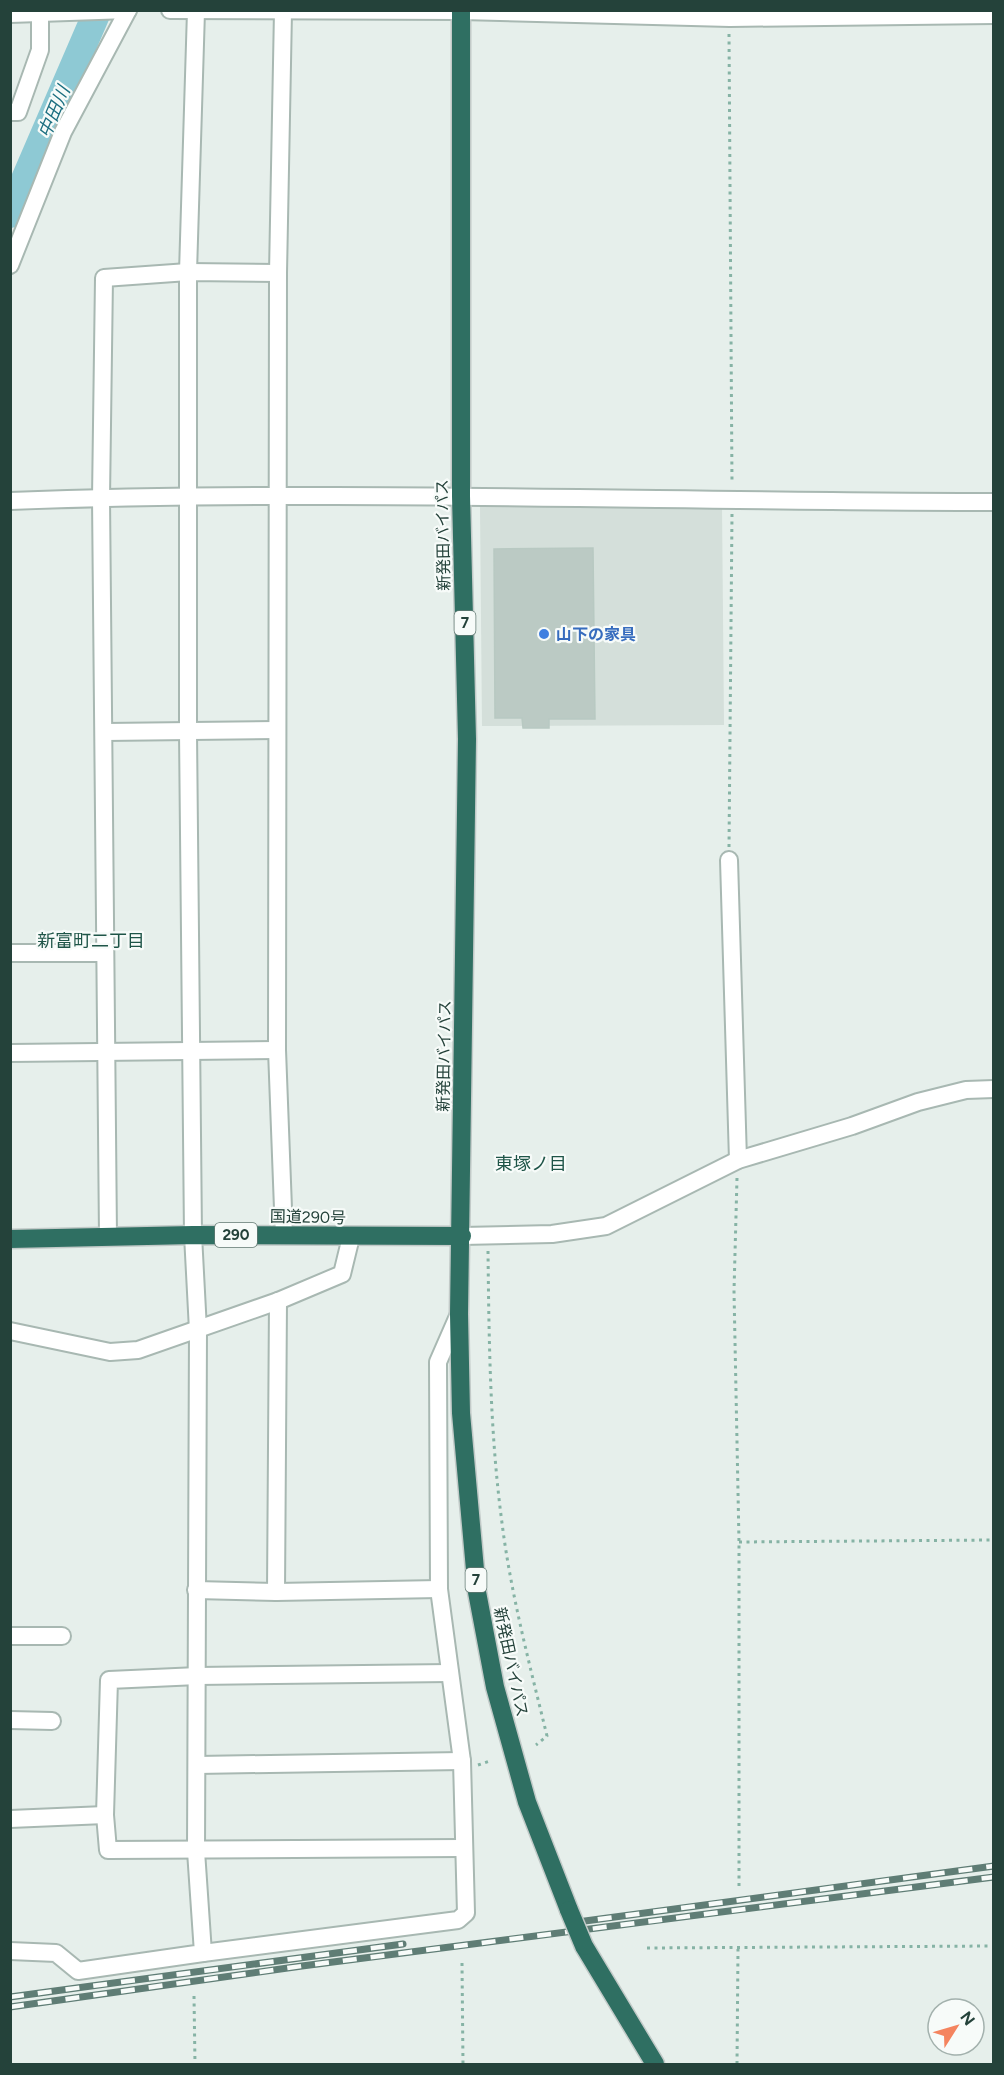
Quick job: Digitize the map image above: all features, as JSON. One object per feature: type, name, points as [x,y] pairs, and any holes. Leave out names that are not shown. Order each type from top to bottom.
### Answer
[{"type":"highway","name":"新発田バイパス","points":[[461,11],[461,496],[467,739],[462,1236],[459,1314],[463,1447],[477,1592],[495,1687],[527,1802],[584,1946],[656,2064]]},
{"type":"highway","name":"国道290号","points":[[10,1239],[193,1235],[462,1236]]},
{"type":"street","points":[[10,14],[128,10],[63,132],[10,265]]},
{"type":"street","points":[[170,10],[986,14]]},
{"type":"street","points":[[196,10],[188,272],[188,732],[193,1235],[198,1330],[196,1851],[203,1953]]},
{"type":"street","points":[[282,11],[278,273],[277,730],[278,1050],[284,1235]]},
{"type":"street","points":[[10,112],[18,112],[40,50],[40,12]]},
{"type":"street","points":[[108,1236],[101,498],[104,278],[188,272],[278,273]]},
{"type":"street","points":[[10,501],[101,498],[461,496],[732,502],[993,502]]},
{"type":"street","points":[[105,732],[277,730]]},
{"type":"street","points":[[729,860],[738,1160]]},
{"type":"street","points":[[10,952],[104,953]]},
{"type":"street","points":[[10,1053],[278,1050]]},
{"type":"street","points":[[462,1236],[552,1234],[606,1226],[738,1160],[852,1126],[918,1102],[966,1090],[993,1089]]},
{"type":"street","points":[[10,1331],[110,1352],[138,1350],[278,1301],[342,1274],[351,1237]]},
{"type":"street","points":[[276,1592],[278,1301]]},
{"type":"street","points":[[10,1951],[56,1953],[78,1971],[458,1920],[466,1913],[462,1848],[462,1761],[439,1589],[438,1362],[459,1314]]},
{"type":"street","points":[[196,1590],[276,1592],[439,1589]]},
{"type":"street","points":[[10,1636],[62,1636]]},
{"type":"street","points":[[450,1673],[198,1676],[109,1680],[105,1815],[108,1850],[462,1848]]},
{"type":"street","points":[[10,1720],[52,1721]]},
{"type":"street","points":[[197,1765],[462,1761]]},
{"type":"street","points":[[10,1819],[105,1815]]},
{"type":"path","points":[[729,860],[732,502],[730,14]]},
{"type":"path","points":[[738,1160],[734,1291],[739,1542],[740,1887]]},
{"type":"path","points":[[488,1235],[491,1418],[502,1525],[526,1648],[547,1737],[536,1745]]},
{"type":"path","points":[[739,1542],[993,1540]]},
{"type":"path","points":[[647,1948],[993,1946]]},
{"type":"path","points":[[738,1949],[738,2064]]},
{"type":"path","points":[[462,1963],[463,2064]]},
{"type":"path","points":[[194,1996],[195,2064]]},
{"type":"shaded area","points":[[722,506],[724,725],[482,726],[480,507]]},
{"type":"building","name":"山下の家具","points":[[593,548],[595,719],[549,719],[549,728],[523,728],[522,718],[495,718],[494,549]]},
{"type":"waterway","name":"中田川","points":[[10,214],[98,10]]},
{"type":"railway","points":[[570,1923],[994,1866]]},
{"type":"railway","points":[[10,2007],[302,1966],[994,1877]]},
{"type":"railway","points":[[10,1997],[403,1944]]},
{"type":"place","name":"山下の家具","points":[[544,634]]},
{"type":"district","name":"新富町二丁目","points":[[91,941]]},
{"type":"district","name":"東塚ノ目","points":[[531,1164]]}]
